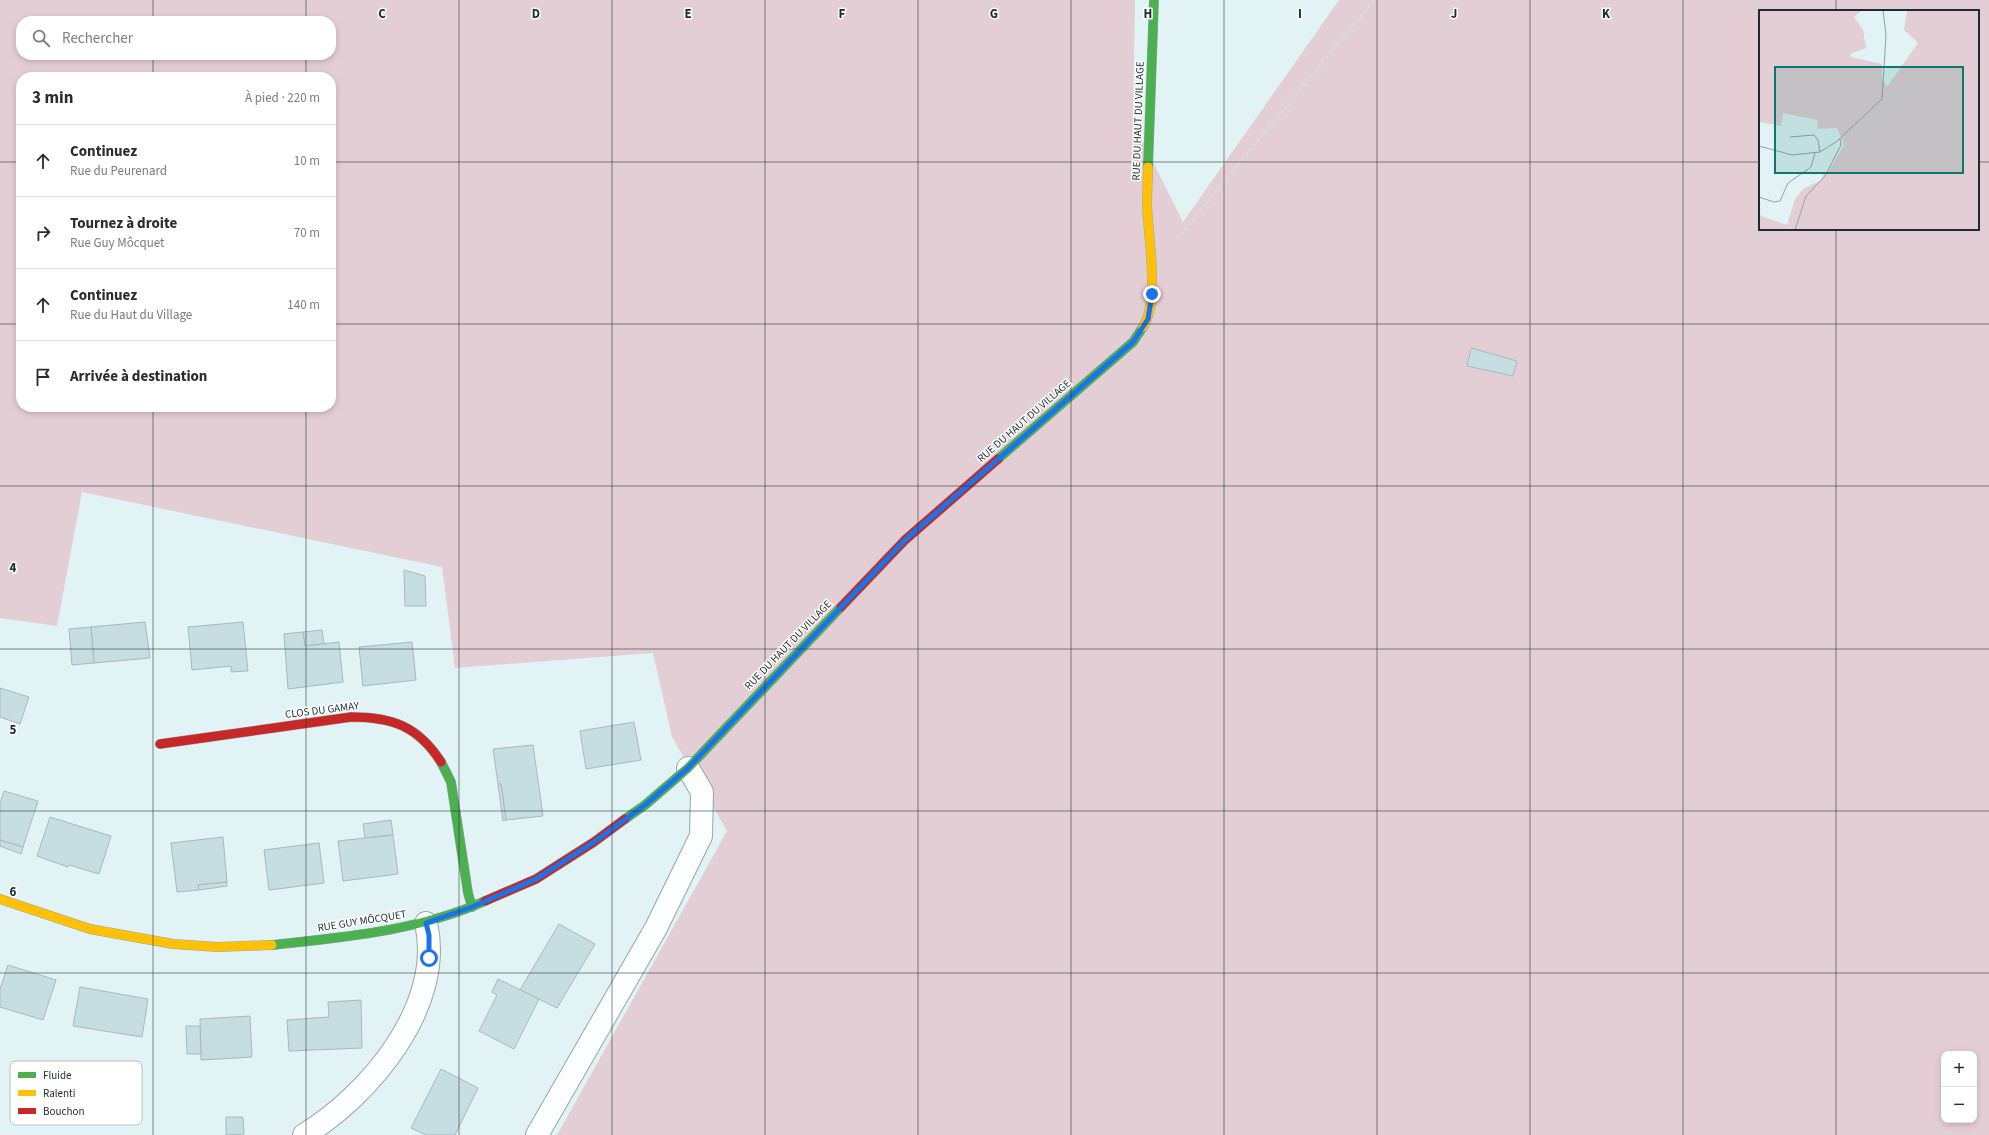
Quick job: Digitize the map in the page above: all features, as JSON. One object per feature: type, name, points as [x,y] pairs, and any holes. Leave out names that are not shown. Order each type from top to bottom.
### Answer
[{"type":"street","name":"RUE DU HAUT DU VILLAGE","points":[[688,768],[905,540],[1133,342],[1148,319],[1152,294],[1147,202],[1154,0]]},
{"type":"street","name":"CLOS DU GAMAY","points":[[160,744],[351,717],[368,716],[387,720],[406,727],[433,747],[444,764],[451,782],[468,893],[472,907]]},
{"type":"street","name":"RUE GUY MÔCQUET","points":[[0,900],[90,928],[173,944],[218,947],[264,946],[346,937],[426,923],[472,907],[536,879],[594,842],[645,805],[688,768]]},
{"type":"street","points":[[537,1135],[656,928],[701,836],[702,792],[688,768]]},
{"type":"street","points":[[304,1135],[359,1091],[380,1068],[398,1043],[413,1013],[425,982],[429,958],[429,935],[426,923]]},
{"type":"path","points":[[1151,271],[1374,0]]},
{"type":"shaded area","points":[[0,0],[1135,0],[1133,122],[1183,222],[1339,0],[1989,0],[1989,1135],[557,1135],[727,831],[672,737],[653,653],[455,668],[442,567],[82,492],[57,626],[0,618]]},
{"type":"building","points":[[1471,348],[1517,361],[1513,376],[1467,366]]},
{"type":"building","points":[[404,570],[425,576],[426,606],[405,606]]},
{"type":"building","points":[[145,622],[150,658],[94,663],[91,627]]},
{"type":"building","points":[[243,622],[248,671],[231,672],[231,666],[192,670],[188,627]]},
{"type":"building","points":[[91,627],[94,663],[72,665],[69,629]]},
{"type":"building","points":[[322,630],[324,644],[305,646],[303,632]]},
{"type":"building","points":[[303,632],[305,646],[339,642],[343,682],[288,689],[284,634]]},
{"type":"building","points":[[412,642],[416,680],[363,686],[359,647]]},
{"type":"building","points":[[0,688],[29,697],[20,724],[0,717]]},
{"type":"building","points":[[634,722],[641,760],[586,769],[580,731]]},
{"type":"building","points":[[533,745],[543,816],[506,820],[501,784],[498,784],[493,749]]},
{"type":"building","points":[[498,784],[501,784],[506,820],[503,821]]},
{"type":"building","points":[[4,791],[38,801],[23,847],[0,840],[0,803]]},
{"type":"building","points":[[50,817],[111,836],[99,874],[69,865],[68,867],[37,856]]},
{"type":"building","points":[[391,820],[393,835],[365,838],[363,824]]},
{"type":"building","points":[[393,835],[398,874],[343,881],[338,841]]},
{"type":"building","points":[[223,837],[227,882],[198,885],[199,890],[177,892],[171,843]]},
{"type":"building","points":[[0,840],[23,847],[21,854],[0,846]]},
{"type":"building","points":[[319,843],[324,883],[269,890],[264,850]]},
{"type":"building","points":[[227,882],[227,886],[199,890],[198,885]]},
{"type":"building","points":[[559,924],[595,944],[557,1008],[520,990]]},
{"type":"building","points":[[8,965],[56,980],[43,1020],[0,1007],[0,989]]},
{"type":"building","points":[[498,979],[539,999],[514,1049],[479,1031],[497,995],[492,992]]},
{"type":"building","points":[[80,987],[148,999],[142,1037],[73,1026]]},
{"type":"building","points":[[361,1000],[362,1048],[289,1051],[287,1020],[329,1017],[328,1002]]},
{"type":"building","points":[[250,1016],[252,1057],[201,1060],[200,1019]]},
{"type":"building","points":[[186,1026],[200,1026],[201,1054],[187,1054]]},
{"type":"building","points":[[441,1069],[478,1088],[455,1135],[426,1135],[411,1128]]},
{"type":"building","points":[[226,1117],[243,1117],[244,1134],[226,1135]]},
{"type":"traffic: fast","points":[[1148,167],[1154,0]]},
{"type":"traffic: fast","points":[[998,459],[1133,342],[1143,327]]},
{"type":"traffic: fast","points":[[625,819],[645,805],[688,768],[841,607]]},
{"type":"traffic: fast","points":[[441,762],[451,782],[468,893],[472,907]]},
{"type":"traffic: fast","points":[[272,945],[327,939],[407,926],[460,911],[485,901]]},
{"type":"traffic: slow","points":[[1143,327],[1148,316],[1152,285],[1147,204],[1148,167]]},
{"type":"traffic: slow","points":[[0,899],[90,929],[173,944],[218,947],[272,945]]},
{"type":"traffic: jam","points":[[841,607],[905,540],[998,459]]},
{"type":"traffic: jam","points":[[160,744],[351,717],[366,717],[403,726],[423,740],[441,762]]},
{"type":"traffic: jam","points":[[485,901],[536,879],[594,842],[625,819]]},
{"type":"route","points":[[429,958],[429,935],[426,923],[472,907],[536,879],[594,842],[645,805],[688,768],[905,540],[1133,342],[1148,319],[1152,294]]}]
